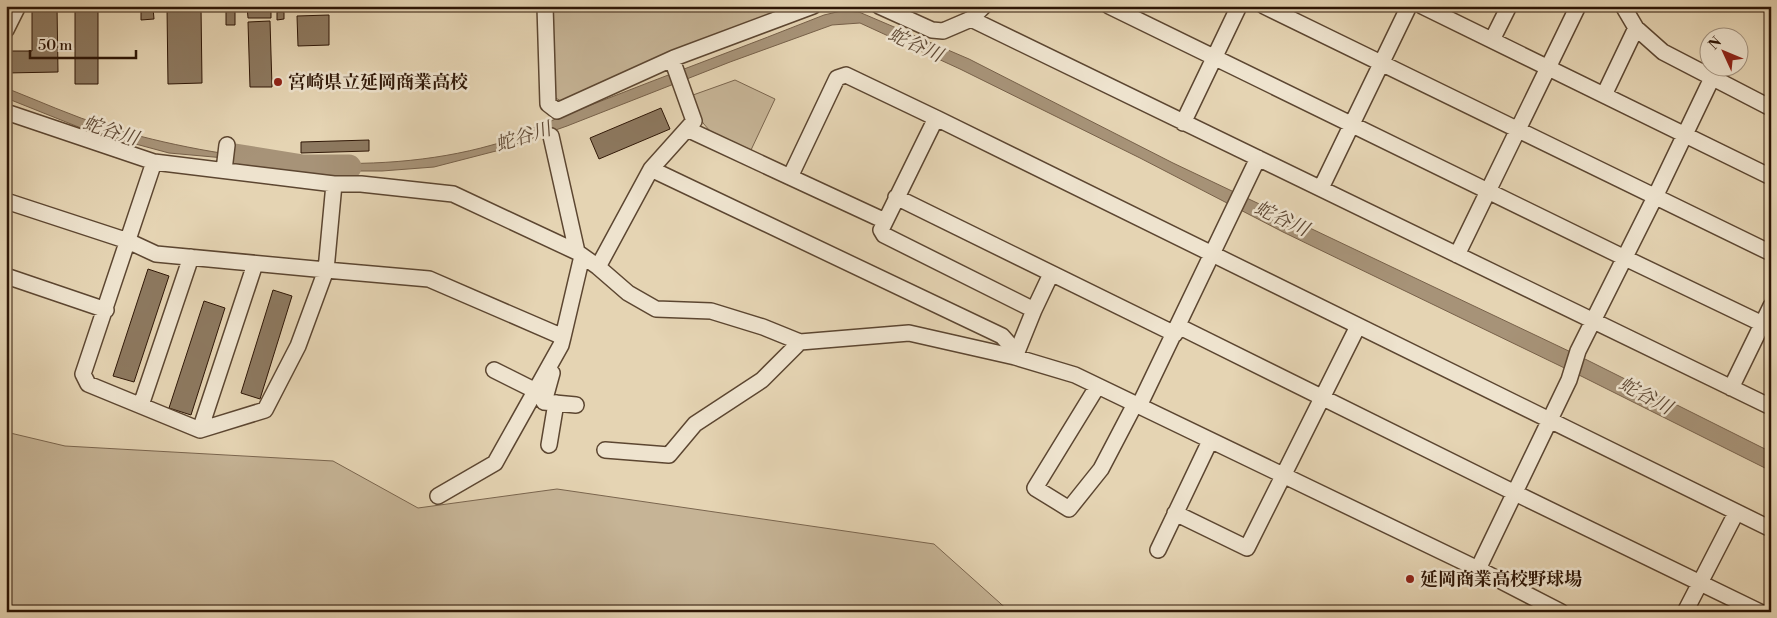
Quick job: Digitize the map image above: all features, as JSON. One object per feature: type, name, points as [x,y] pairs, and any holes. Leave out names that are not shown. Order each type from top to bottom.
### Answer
[{"type":"street","points":[[7,25],[18,6]]},
{"type":"street","points":[[545,6],[548,104],[557,111],[813,6]]},
{"type":"street","points":[[879,6],[932,30],[943,31],[971,19],[984,6]]},
{"type":"street","points":[[1109,6],[1766,326]]},
{"type":"street","points":[[1183,123],[1239,6]]},
{"type":"street","points":[[1264,6],[1771,253]]},
{"type":"street","points":[[1321,188],[1409,6]]},
{"type":"street","points":[[1422,6],[1548,70],[1604,95],[1771,177]]},
{"type":"street","points":[[1492,40],[1509,6]]},
{"type":"street","points":[[1457,255],[1578,6]]},
{"type":"street","points":[[1623,6],[1636,28],[1663,52],[1700,72]]},
{"type":"street","points":[[971,19],[1771,407]]},
{"type":"street","points":[[1604,95],[1636,28]]},
{"type":"street","points":[[598,266],[651,169],[694,121],[674,62]]},
{"type":"street","points":[[790,177],[837,78],[846,75],[1771,529]]},
{"type":"street","points":[[1478,569],[1569,380],[1578,351],[1594,322],[1712,78],[1771,108]]},
{"type":"street","points":[[6,112],[154,162],[334,184],[361,184],[453,194],[580,254],[598,266],[628,293],[656,308],[711,311],[763,327],[800,342],[909,333],[1014,356],[1075,375],[1478,569],[1561,612]]},
{"type":"street","points":[[936,118],[881,230],[884,235],[1034,310]]},
{"type":"street","points":[[687,129],[885,220]]},
{"type":"street","points":[[551,136],[580,254],[562,341],[544,402],[576,405]]},
{"type":"street","points":[[224,170],[227,147]]},
{"type":"street","points":[[1097,387],[1035,488],[1069,509],[1101,468],[1137,405],[1176,330],[1258,158]]},
{"type":"street","points":[[154,162],[84,374],[88,384],[200,430],[265,410],[298,346],[326,270],[334,184]]},
{"type":"street","points":[[651,169],[1002,336],[1010,345],[1014,356]]},
{"type":"street","points":[[896,197],[1051,274],[1324,398],[1760,612]]},
{"type":"street","points":[[6,200],[128,241],[156,254],[429,279],[562,341]]},
{"type":"street","points":[[141,405],[191,257]]},
{"type":"street","points":[[200,430],[255,264]]},
{"type":"street","points":[[1014,356],[1051,274]]},
{"type":"street","points":[[6,276],[106,310]]},
{"type":"street","points":[[1731,388],[1766,326],[1771,306]]},
{"type":"street","points":[[1176,513],[1247,548],[1324,398],[1358,326]]},
{"type":"street","points":[[438,496],[495,463],[562,341]]},
{"type":"street","points":[[605,450],[669,455],[695,424],[762,380],[800,342]]},
{"type":"street","points":[[494,370],[536,391]]},
{"type":"street","points":[[549,445],[556,403]]},
{"type":"street","points":[[1158,550],[1210,441]]},
{"type":"street","points":[[1685,612],[1736,513]]},
{"type":"shaded area","points":[[550,6],[794,6],[561,101],[552,96]]},
{"type":"shaded area","points":[[735,80],[775,99],[751,150],[710,131],[703,123],[693,95]]},
{"type":"shaded area","points":[[6,432],[65,446],[333,461],[418,508],[557,489],[934,544],[1010,612],[6,612]]},
{"type":"water","points":[[841,11],[859,12],[969,59],[1173,163],[1575,354],[1771,452],[1771,471],[1581,376],[1283,232],[1140,158],[960,69],[860,23],[832,25],[730,62],[567,126],[496,151],[434,167],[382,171],[343,171],[169,153],[91,132],[6,98],[6,88],[107,127],[152,139],[249,157],[299,162],[349,163],[398,161],[446,155],[497,144],[528,130],[824,15]]},
{"type":"building","points":[[32,6],[57,6],[58,72],[6,73],[6,51],[32,51]]},
{"type":"building","points":[[247,6],[271,6],[271,18],[248,18]]},
{"type":"building","points":[[201,7],[202,83],[168,84],[167,8]]},
{"type":"building","points":[[98,8],[98,84],[75,84],[75,9]]},
{"type":"building","points":[[153,8],[154,19],[141,20],[141,9]]},
{"type":"building","points":[[226,11],[235,11],[235,25],[226,25]]},
{"type":"building","points":[[277,12],[284,12],[284,19],[277,20]]},
{"type":"building","points":[[329,15],[329,45],[298,46],[297,16]]},
{"type":"building","points":[[270,21],[272,87],[250,87],[248,22]]},
{"type":"building","points":[[661,108],[670,129],[599,159],[590,138]]},
{"type":"building","points":[[369,140],[369,151],[301,153],[301,142]]},
{"type":"building","points":[[148,269],[169,276],[134,382],[113,376]]},
{"type":"building","points":[[273,290],[292,296],[260,399],[241,393]]},
{"type":"building","points":[[204,301],[225,308],[191,415],[169,408]]},
{"type":"waterway","name":"蛇谷川","points":[[235,156],[303,167],[349,167]]},
{"type":"place","name":"宮崎県立延岡商業高校","points":[[278,82]]},
{"type":"place","name":"延岡商業高校野球場","points":[[1410,579]]}]
